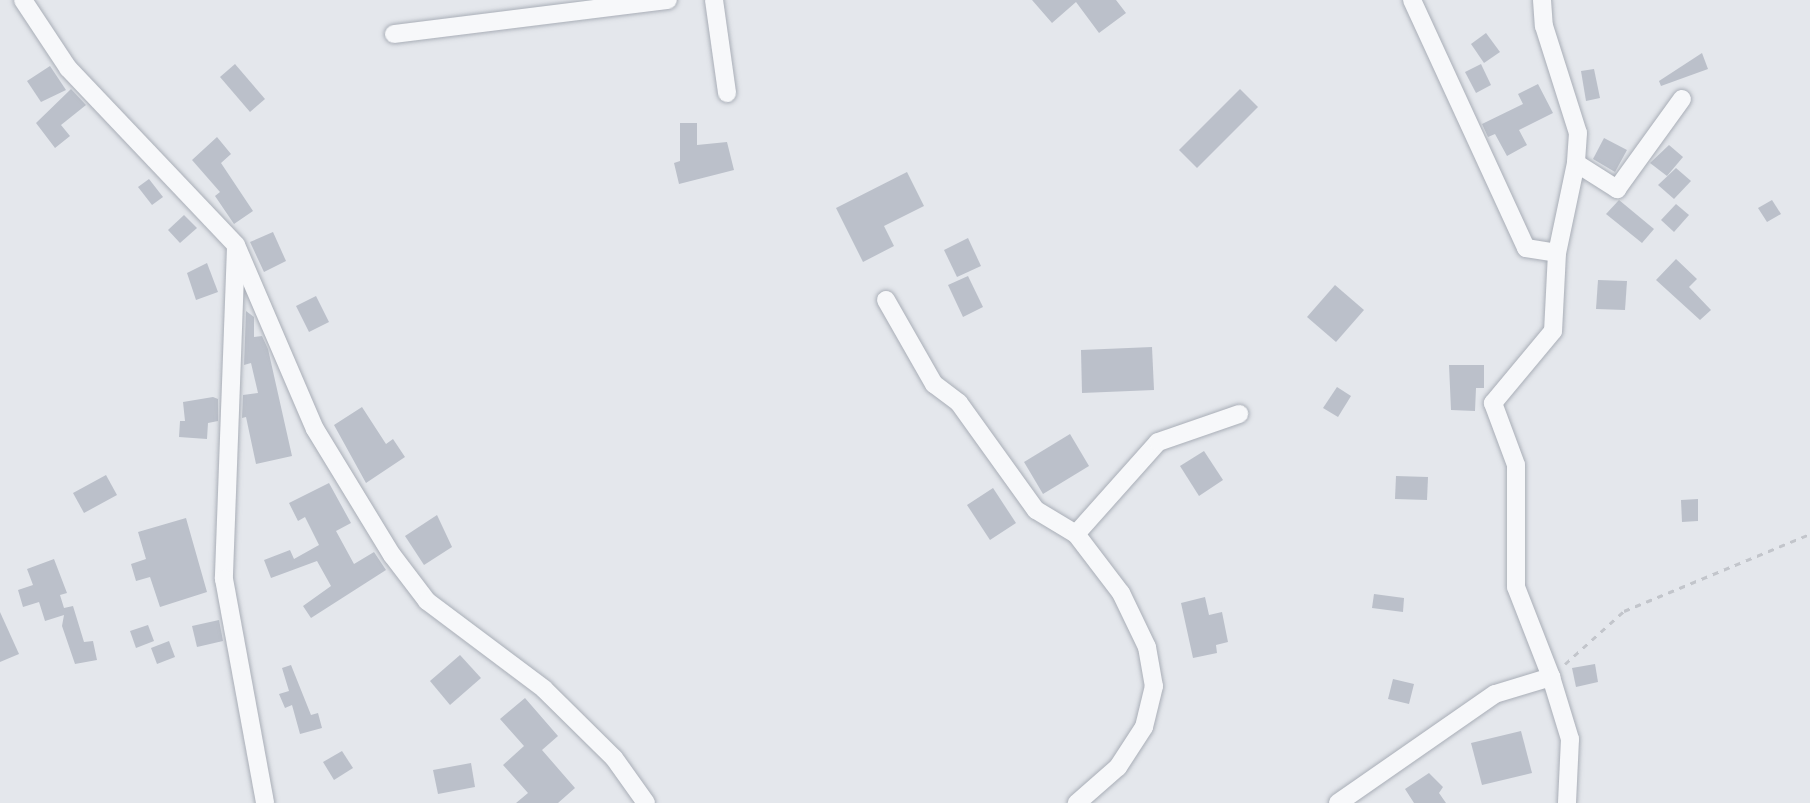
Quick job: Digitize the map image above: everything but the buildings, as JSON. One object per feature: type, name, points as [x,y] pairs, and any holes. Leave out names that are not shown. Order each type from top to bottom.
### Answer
[{"type":"street","points":[[23,0],[68,68],[236,245],[315,429],[392,555],[427,601],[544,689],[614,758],[646,803]]},
{"type":"street","points":[[394,34],[668,0]]},
{"type":"street","points":[[714,0],[727,93]]},
{"type":"street","points":[[1412,0],[1526,248],[1557,253]]},
{"type":"street","points":[[1542,0],[1544,26],[1578,133],[1576,163],[1557,253],[1553,331],[1493,403],[1516,465],[1516,587],[1551,677],[1570,739],[1567,803]]},
{"type":"street","points":[[1576,163],[1617,189],[1682,99]]},
{"type":"street","points":[[236,245],[224,579],[265,803]]},
{"type":"street","points":[[886,300],[934,384],[959,403],[1036,510],[1076,534],[1121,593],[1147,647],[1154,686],[1144,727],[1118,767],[1077,803]]},
{"type":"street","points":[[1076,534],[1158,442],[1239,414]]},
{"type":"street","points":[[1338,803],[1495,694],[1551,677]]},
{"type":"path","points":[[1551,677],[1624,611],[1810,534]]}]
